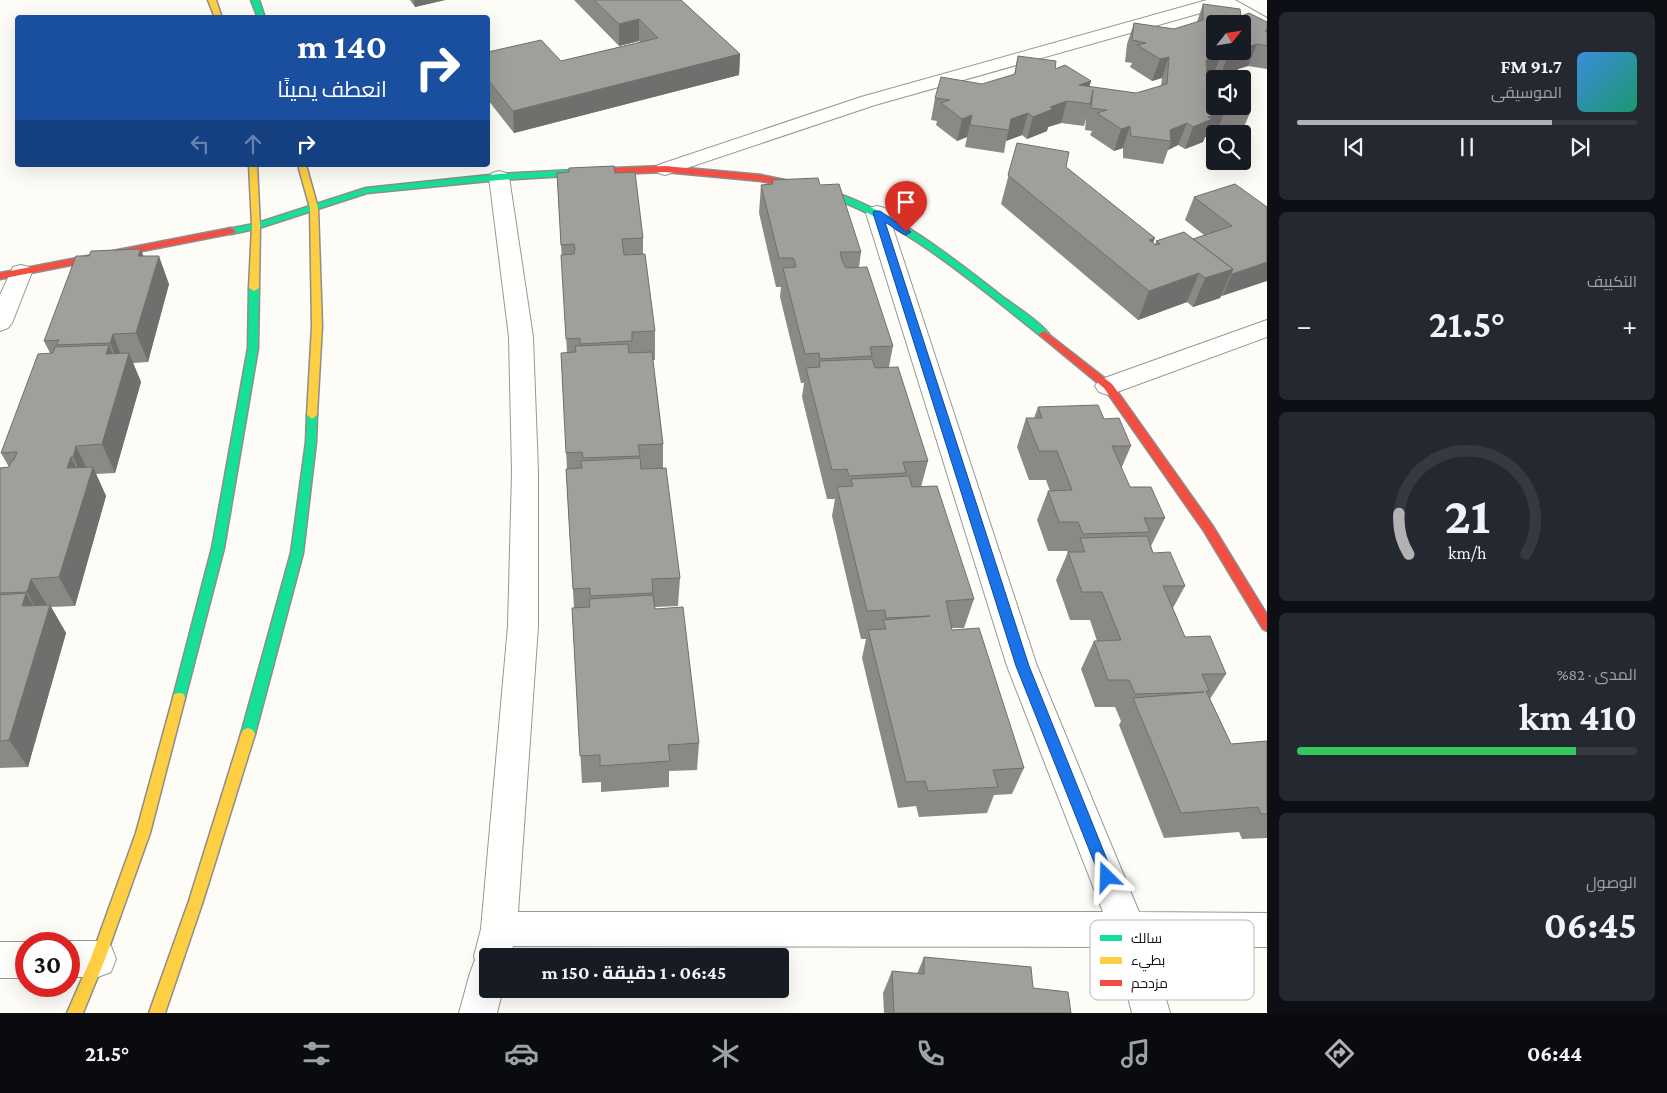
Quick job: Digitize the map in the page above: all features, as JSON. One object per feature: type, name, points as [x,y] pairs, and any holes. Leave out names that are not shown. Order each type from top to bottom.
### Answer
[{"type":"main road","points":[[212,0],[218,15]]},
{"type":"main road","points":[[255,0],[261,15]]},
{"type":"main road","points":[[75,1013],[83,959],[143,833],[218,548],[253,348],[256,226],[253,167]]},
{"type":"main road","points":[[157,1013],[196,901],[255,713],[297,553],[312,422],[317,326],[314,208],[303,167]]},
{"type":"main road","points":[[10,274],[256,226],[366,191],[499,177],[665,169],[761,178],[827,192],[877,213],[965,271],[1108,386],[1208,528],[1267,626]]},
{"type":"street","points":[[665,169],[868,101],[1224,0],[1267,26]]},
{"type":"street","points":[[499,177],[521,338],[525,472],[523,626],[495,943],[1090,931]]},
{"type":"street","points":[[877,213],[1022,666],[1124,920]]},
{"type":"street","points":[[0,323],[10,274]]},
{"type":"street","points":[[1108,386],[1267,328]]},
{"type":"street","points":[[1254,930],[1267,930]]},
{"type":"street","points":[[0,960],[15,960]]},
{"type":"street","points":[[478,1013],[482,998]]},
{"type":"street","points":[[1147,1000],[1151,1013]]},
{"type":"building","points":[[594,0],[681,0],[740,54],[513,111],[490,82],[490,52],[541,40],[561,61],[658,38],[639,19],[619,24]]},
{"type":"building","points":[[1203,4],[1240,9],[1241,15],[1206,15],[1206,115],[1214,115],[1208,117],[1212,119],[1193,127],[1187,123],[1170,130],[1171,141],[1131,136],[1130,126],[1121,129],[1097,113],[1107,110],[1091,108],[1093,90],[1090,104],[1067,101],[1050,107],[1053,109],[1033,117],[1028,113],[1011,119],[1009,130],[970,125],[972,115],[962,119],[941,103],[950,100],[935,98],[941,77],[982,84],[1015,74],[1018,56],[1056,61],[1055,69],[1065,65],[1091,81],[1079,85],[1136,93],[1167,84],[1169,57],[1160,59],[1137,45],[1146,43],[1132,40],[1134,23],[1174,29],[1203,20]]},
{"type":"building","points":[[1249,13],[1267,22],[1267,30],[1265,31],[1267,31],[1267,46],[1257,44],[1251,46],[1251,15],[1244,15]]},
{"type":"building","points":[[1017,143],[1069,152],[1066,167],[1155,238],[1149,240],[1156,245],[1160,244],[1156,241],[1184,232],[1233,269],[1205,278],[1199,273],[1149,291],[1008,175]]},
{"type":"building","points":[[614,166],[615,173],[635,172],[643,238],[622,239],[624,255],[645,254],[655,331],[632,332],[632,341],[580,344],[580,338],[566,339],[561,255],[574,254],[575,249],[574,244],[561,245],[557,173],[569,172],[569,168]]},
{"type":"building","points":[[818,178],[820,185],[839,184],[861,252],[840,252],[842,260],[846,268],[867,267],[893,346],[870,347],[872,356],[820,359],[819,353],[805,354],[783,268],[796,267],[795,262],[793,258],[779,258],[761,185],[773,184],[772,180]]},
{"type":"building","points":[[1235,184],[1267,207],[1267,262],[1232,274],[1233,269],[1193,239],[1232,226],[1194,197]]},
{"type":"building","points":[[141,249],[138,256],[159,256],[136,333],[113,334],[110,343],[56,345],[59,340],[44,341],[76,256],[89,256],[91,251]]},
{"type":"building","points":[[628,344],[629,353],[652,352],[663,444],[638,445],[640,456],[583,458],[582,452],[566,453],[561,353],[576,352],[575,346]]},
{"type":"building","points":[[109,345],[106,354],[129,353],[102,444],[76,446],[67,468],[93,467],[59,577],[31,579],[27,592],[0,593],[0,468],[9,467],[17,452],[1,453],[38,354],[53,353],[55,347]]},
{"type":"building","points":[[872,359],[875,368],[898,367],[928,461],[903,462],[906,473],[849,476],[847,469],[832,470],[806,368],[820,367],[819,361]]},
{"type":"building","points":[[1098,405],[1104,419],[1119,418],[1131,446],[1112,446],[1130,487],[1151,487],[1165,518],[1144,518],[1150,532],[1083,534],[1078,522],[1059,522],[1048,491],[1072,490],[1057,451],[1039,451],[1026,418],[1042,418],[1038,407]]},
{"type":"building","points":[[640,458],[641,469],[666,468],[680,578],[652,579],[653,593],[590,596],[590,588],[573,589],[566,469],[582,468],[581,461]]},
{"type":"building","points":[[909,476],[912,487],[937,486],[974,599],[946,601],[952,630],[979,628],[1024,768],[993,770],[998,787],[928,791],[925,781],[906,782],[868,630],[886,629],[883,620],[930,616],[886,618],[885,610],[867,611],[837,487],[853,486],[851,479]]},
{"type":"building","points":[[1147,536],[1153,553],[1170,552],[1185,586],[1163,586],[1185,637],[1210,636],[1226,674],[1202,674],[1209,691],[1206,691],[1231,744],[1267,741],[1267,814],[1261,814],[1258,807],[1181,813],[1133,698],[1204,692],[1135,694],[1129,680],[1108,680],[1094,641],[1121,640],[1102,592],[1082,592],[1068,552],[1085,552],[1080,538]]},
{"type":"building","points":[[26,593],[22,606],[50,605],[9,740],[0,741],[0,595]]},
{"type":"building","points":[[653,595],[655,609],[683,607],[699,743],[668,745],[670,761],[600,766],[600,755],[580,756],[572,608],[590,607],[589,599]]},
{"type":"building","points":[[924,957],[1031,967],[1033,988],[1068,992],[1071,1013],[894,1013],[892,971],[924,974]]},
{"type":"traffic: fast","points":[[255,0],[261,15]]},
{"type":"traffic: fast","points":[[231,231],[256,226],[366,191],[499,177],[614,171]]},
{"type":"traffic: fast","points":[[813,189],[855,203],[907,232],[998,297],[1044,334]]},
{"type":"traffic: fast","points":[[179,698],[218,548],[253,348],[254,288]]},
{"type":"traffic: fast","points":[[248,734],[297,553],[311,442],[312,415]]},
{"type":"traffic: slow","points":[[212,0],[218,15]]},
{"type":"traffic: slow","points":[[253,167],[256,226],[254,288]]},
{"type":"traffic: slow","points":[[303,167],[314,208],[317,326],[312,415]]},
{"type":"traffic: slow","points":[[75,1013],[98,959],[143,833],[179,698]]},
{"type":"traffic: slow","points":[[157,1013],[196,901],[248,734]]},
{"type":"traffic: jam","points":[[614,171],[665,169],[761,178],[813,189]]},
{"type":"traffic: jam","points":[[0,276],[231,231]]},
{"type":"traffic: jam","points":[[1044,334],[1108,386],[1208,528],[1267,626]]},
{"type":"route","points":[[906,232],[877,213],[1022,666],[1107,877]]}]
